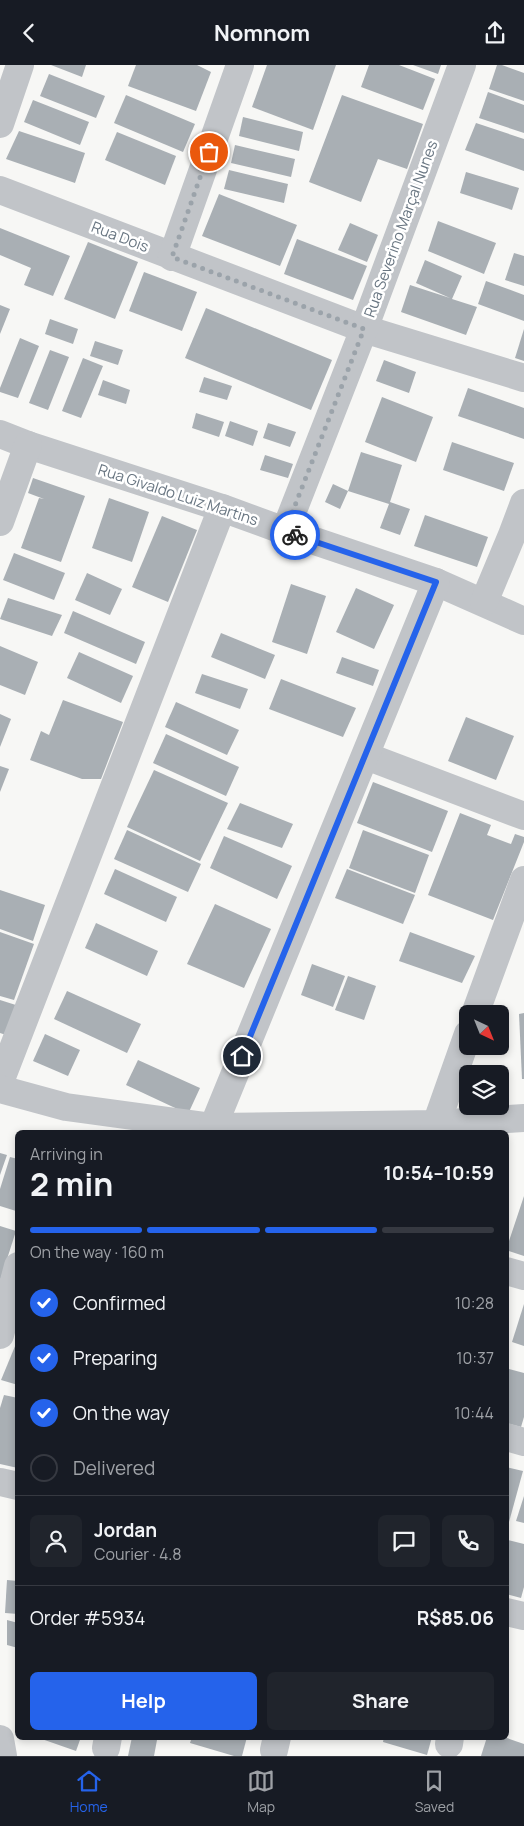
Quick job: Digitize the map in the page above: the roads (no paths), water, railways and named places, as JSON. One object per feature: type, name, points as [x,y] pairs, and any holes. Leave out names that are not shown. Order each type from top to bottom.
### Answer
[{"type":"street","points":[[0,124],[20,65]]},
{"type":"street","points":[[172,257],[240,65]]},
{"type":"street","name":"Rua Severino Marçal Nunes","points":[[285,531],[364,329],[462,65]]},
{"type":"street","name":"Rua Dois","points":[[0,190],[364,329],[524,378]]},
{"type":"street","name":"Rua Givaldo Luiz Martins","points":[[0,434],[436,582],[524,621]]},
{"type":"street","points":[[0,522],[28,445]]},
{"type":"street","points":[[484,602],[518,535],[524,503]]},
{"type":"street","points":[[0,1082],[222,508]]},
{"type":"street","points":[[214,1127],[436,582]]},
{"type":"street","points":[[366,756],[524,816]]},
{"type":"street","points":[[478,1005],[524,880]]},
{"type":"street","points":[[434,1128],[460,1055]]},
{"type":"street","points":[[0,1089],[66,1107],[214,1127],[434,1128],[524,1118]]},
{"type":"street","points":[[509,1272],[524,1276]]},
{"type":"street","points":[[0,1335],[15,1278]]},
{"type":"street","points":[[509,1438],[524,1442]]},
{"type":"street","points":[[0,1482],[15,1485]]},
{"type":"street","points":[[509,1613],[524,1617]]},
{"type":"street","points":[[0,1739],[3,1756]]}]
